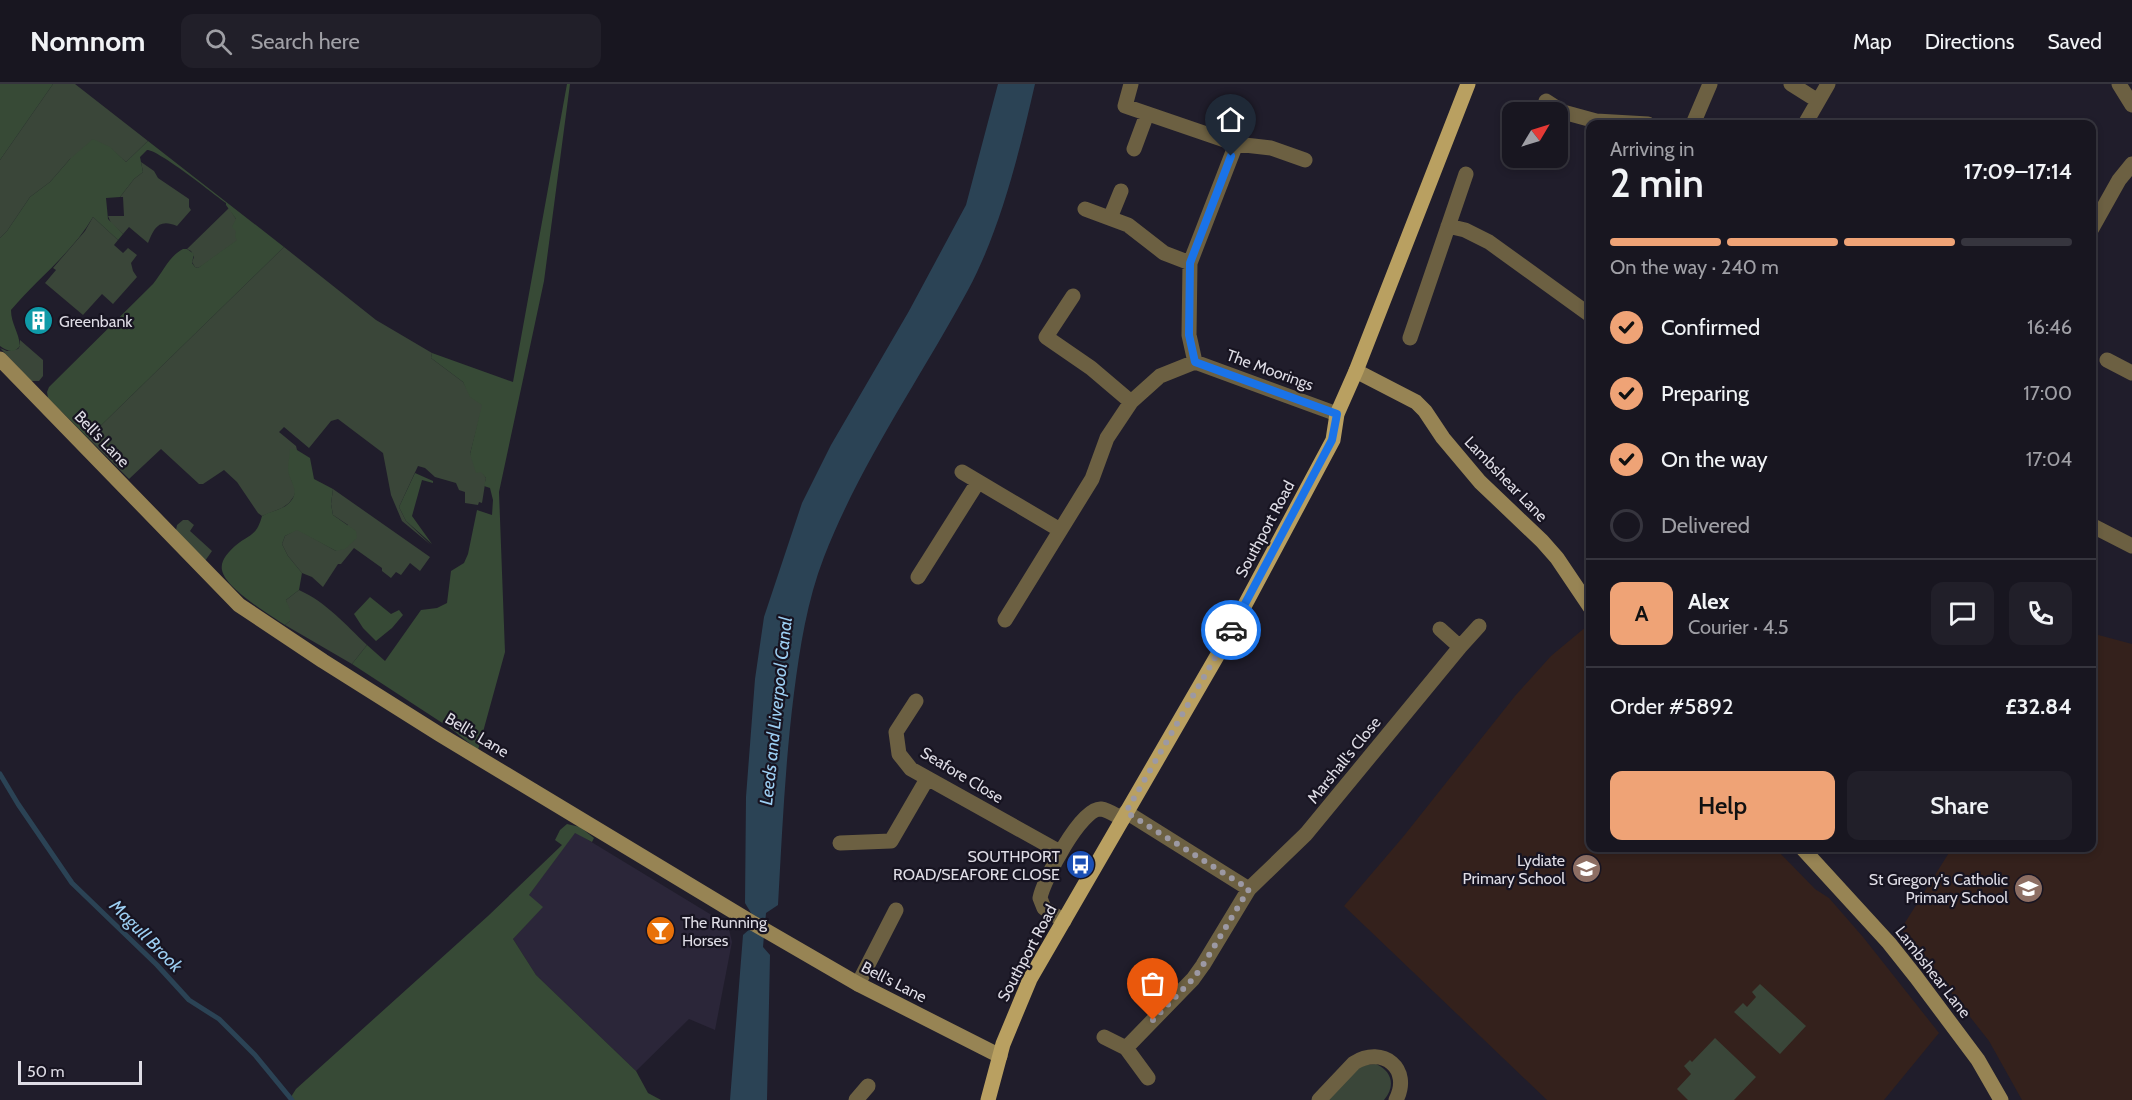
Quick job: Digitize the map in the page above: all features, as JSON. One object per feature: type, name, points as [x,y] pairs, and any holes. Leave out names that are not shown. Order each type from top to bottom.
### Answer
[{"type":"main road","name":"Southport Road","points":[[988,1100],[1011,1023],[1030,979],[1224,644],[1332,440],[1337,414],[1468,84]]},
{"type":"street","points":[[1131,84],[1125,106],[1236,144],[1270,148],[1305,160]]},
{"type":"street","points":[[1695,120],[1710,84]]},
{"type":"street","points":[[1791,84],[1818,101]]},
{"type":"street","points":[[1806,120],[1828,84]]},
{"type":"street","points":[[2119,84],[2132,105]]},
{"type":"street","points":[[1134,148],[1147,114]]},
{"type":"street","points":[[1568,119],[1586,120]]},
{"type":"street","points":[[1005,620],[1092,479],[1107,438],[1131,402],[1160,376],[1195,362],[1189,335],[1190,263],[1236,144]]},
{"type":"street","points":[[2096,221],[2118,180],[2132,164]]},
{"type":"street","points":[[1410,338],[1466,174]]},
{"type":"street","points":[[1110,218],[1121,191]]},
{"type":"street","points":[[1085,208],[1128,225],[1164,253],[1190,263]]},
{"type":"street","points":[[1448,226],[1465,230],[1489,242],[1586,312]]},
{"type":"street","points":[[1073,296],[1046,337],[1091,368],[1131,402]]},
{"type":"street","name":"Bell's Lane","points":[[0,359],[239,605],[439,734],[751,922],[858,984],[1000,1056]]},
{"type":"street","points":[[2107,360],[2132,373]]},
{"type":"street","name":"The Moorings","points":[[1195,362],[1337,414]]},
{"type":"street","name":"Lambshear Lane","points":[[1356,371],[1416,402],[1425,411],[1443,438],[1479,482],[1557,558],[1586,601]]},
{"type":"street","points":[[962,472],[1060,530]]},
{"type":"street","points":[[918,577],[978,482]]},
{"type":"street","points":[[2096,528],[2132,546]]},
{"type":"street","name":"Marshall's Close","points":[[1126,1048],[1193,979],[1249,889],[1306,834],[1479,626]]},
{"type":"street","points":[[1440,629],[1460,647]]},
{"type":"street","name":"Seafore Close","points":[[916,701],[896,732],[899,754],[911,769],[1060,852]]},
{"type":"street","points":[[840,843],[891,841],[927,779]]},
{"type":"street","points":[[1064,921],[1044,908],[1040,898],[1060,852],[1084,819],[1101,809],[1125,816],[1249,889]]},
{"type":"street","name":"Lambshear Lane","points":[[1806,852],[1902,959],[1978,1060],[2001,1100]]},
{"type":"street","points":[[858,984],[896,910]]},
{"type":"street","points":[[1104,1037],[1126,1048],[1148,1078]]},
{"type":"street","points":[[1319,1100],[1354,1063],[1377,1055],[1392,1063],[1397,1070],[1401,1086],[1396,1100]]},
{"type":"street","points":[[856,1100],[868,1086]]},
{"type":"shaded area","name":"Lydiate Primary School","points":[[1586,627],[1586,852],[1779,852],[1815,889],[1829,898],[1939,1033],[1884,1100],[1547,1100],[1344,906],[1403,837],[1515,696],[1551,656]]},
{"type":"shaded area","name":"St Gregory's Catholic Primary School","points":[[2096,634],[2132,644],[2132,1100],[2022,1100],[1989,1041],[1901,929],[1949,852],[2096,852]]},
{"type":"shaded area","points":[[575,832],[728,925],[732,942],[715,1030],[689,1019],[636,1071],[536,975],[513,939],[542,907],[528,896]]},
{"type":"green space","points":[[0,84],[53,84],[0,160]]},
{"type":"green space","points":[[53,84],[75,84],[148,141],[126,162],[110,148],[70,159],[50,182],[30,197],[0,238],[0,160]]},
{"type":"green space","points":[[567,84],[570,84],[544,281],[499,492],[505,652],[478,750],[450,728],[352,664],[367,645],[385,661],[421,610],[437,608],[447,603],[451,571],[464,563],[468,554],[477,510],[492,515],[493,500],[490,488],[484,486],[486,478],[481,472],[476,473],[470,454],[482,405],[470,397],[463,382],[431,358],[432,353],[513,382]]},
{"type":"green space","points":[[93,139],[110,147],[126,162],[148,141],[284,247],[88,438],[48,398],[49,387],[153,284],[178,252],[187,249],[194,254],[192,263],[198,268],[237,240],[236,231],[232,227],[236,219],[226,203],[174,164],[147,150],[140,157],[143,172],[134,179],[120,197],[106,198],[108,219],[123,234],[118,240],[93,217],[65,254],[11,310],[20,346],[10,351],[0,346],[0,238],[30,197],[50,182],[70,159]]},
{"type":"green space","points":[[141,162],[154,171],[158,178],[189,199],[191,210],[177,226],[165,223],[158,226],[148,243],[129,227],[123,234],[111,223],[108,216],[124,216],[123,197],[120,197],[134,179],[143,172]]},
{"type":"green space","points":[[229,208],[236,219],[238,240],[203,265],[195,267],[192,262],[194,257],[187,249]]},
{"type":"green space","points":[[93,217],[118,240],[114,245],[123,253],[128,248],[137,255],[131,263],[137,277],[113,304],[102,294],[83,315],[45,283],[56,270],[53,268],[85,231]]},
{"type":"green space","points":[[284,247],[376,320],[432,353],[431,358],[463,382],[483,405],[470,454],[486,478],[482,503],[479,502],[478,505],[465,503],[465,492],[459,490],[456,483],[435,477],[425,468],[418,466],[399,507],[406,521],[431,545],[402,521],[391,495],[383,453],[338,419],[331,421],[309,448],[284,427],[279,432],[296,446],[297,450],[290,450],[291,479],[296,490],[289,503],[262,516],[237,482],[224,470],[203,484],[199,484],[161,449],[129,479],[88,438]]},
{"type":"green space","points":[[20,340],[43,360],[43,376],[39,381],[31,381],[0,348],[7,351],[18,349]]},
{"type":"green space","points":[[290,449],[297,450],[310,458],[314,479],[333,489],[331,504],[333,515],[356,531],[357,538],[345,549],[336,551],[297,530],[285,536],[282,544],[288,556],[302,573],[299,590],[286,600],[290,610],[290,621],[285,625],[239,593],[225,577],[222,566],[230,551],[255,531],[262,516],[282,508],[292,500],[294,487],[288,469]]},
{"type":"green space","points":[[415,473],[433,481],[433,483],[422,480],[412,516],[432,544],[406,521],[399,507]]},
{"type":"green space","points":[[333,489],[430,557],[420,571],[410,563],[401,575],[396,572],[391,578],[382,571],[382,568],[354,548],[341,564],[338,564],[323,587],[312,577],[302,573],[288,556],[282,544],[285,536],[297,529],[336,551],[348,525],[333,515],[331,504]]},
{"type":"green space","points":[[183,520],[188,520],[194,525],[190,531],[212,551],[205,561],[176,530],[177,525]]},
{"type":"green space","points":[[299,590],[327,607],[367,645],[352,664],[285,625],[290,621],[286,600]]},
{"type":"green space","points":[[370,597],[391,614],[399,610],[403,615],[376,641],[363,628],[354,614]]},
{"type":"green space","points":[[567,824],[580,827],[594,838],[592,842],[575,833],[529,895],[543,907],[513,939],[536,975],[636,1071],[648,1093],[661,1100],[289,1100],[296,1089],[488,916],[562,845],[555,840],[560,830]]},
{"type":"green space","points":[[1760,984],[1806,1026],[1780,1054],[1734,1012],[1743,1003],[1747,1007],[1756,997],[1752,992]]},
{"type":"green space","points":[[1715,1038],[1756,1077],[1734,1100],[1688,1100],[1677,1089],[1691,1074],[1684,1066],[1690,1060],[1692,1062]]},
{"type":"green space","points":[[1376,1064],[1386,1071],[1391,1079],[1388,1095],[1384,1100],[1328,1100],[1357,1069],[1363,1065]]},
{"type":"water","name":"Leeds and Liverpool Canal","points":[[998,84],[1035,84],[1016,163],[990,242],[950,323],[855,488],[824,557],[813,590],[796,676],[791,720],[778,905],[766,913],[763,947],[770,955],[767,1100],[730,1100],[743,935],[752,927],[754,918],[745,903],[746,797],[755,679],[764,617],[802,503],[831,445],[909,311],[966,205]]},
{"type":"waterway","name":"Magull Brook","points":[[0,774],[72,883],[157,965],[189,1000],[219,1019],[255,1055],[292,1100]]},
{"type":"way so far","points":[[1153,1020],[1193,979],[1249,889],[1126,812],[1231,630]]},
{"type":"place","name":"Greenbank","points":[[38,321]]},
{"type":"place","name":"SOUTHPORT ROAD/SEAFORE CLOSE","points":[[1081,865]]},
{"type":"place","name":"Lydiate Primary School","points":[[1586,869]]},
{"type":"place","name":"St Gregory's Catholic Primary School","points":[[2029,888]]},
{"type":"place","name":"The Running Horses","points":[[661,931]]},
{"type":"route","points":[[1231,156],[1190,263],[1189,335],[1195,362],[1337,414],[1332,440],[1231,630]]}]
